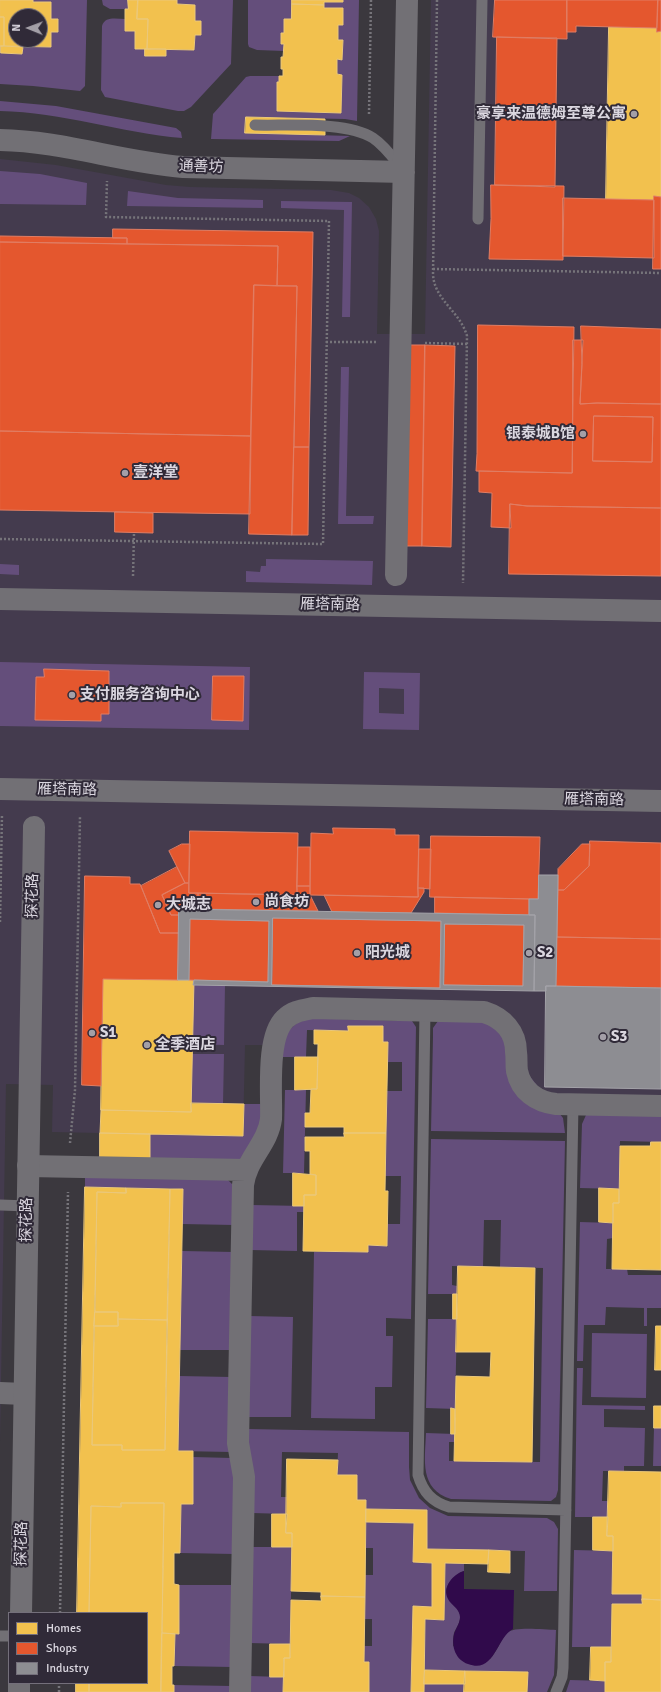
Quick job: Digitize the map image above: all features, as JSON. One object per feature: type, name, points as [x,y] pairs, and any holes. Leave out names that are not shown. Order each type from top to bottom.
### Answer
[{"type":"street","points":[[396,575],[407,0]]},
{"type":"street","name":"通善坊","points":[[0,140],[45,144],[148,163],[183,167],[404,172]]},
{"type":"street","name":"雁塔南路","points":[[0,599],[661,611]]},
{"type":"street","name":"雁塔南路","points":[[1,789],[661,801]]},
{"type":"street","name":"探花路","points":[[20,1612],[34,827]]},
{"type":"street","points":[[240,1692],[244,1477],[238,1443],[243,1185],[246,1170],[270,1128],[272,1048],[276,1032],[285,1019],[298,1011],[314,1008],[480,1011],[492,1014],[505,1023],[516,1044],[517,1070],[519,1078],[527,1091],[540,1101],[548,1103],[661,1106]]},
{"type":"street","points":[[28,1166],[246,1170]]},
{"type":"street","points":[[0,1393],[24,1394]]},
{"type":"lane","points":[[478,219],[482,0]]},
{"type":"lane","points":[[255,125],[341,127],[362,132],[374,138],[404,172]]},
{"type":"lane","points":[[425,1010],[417,1467],[420,1482],[428,1496],[441,1505],[449,1507],[566,1510]]},
{"type":"lane","points":[[556,1692],[564,1668],[573,1104]]},
{"type":"lane","points":[[0,1205],[28,1206]]},
{"type":"path","points":[[362,132],[366,126],[369,113],[371,0]]},
{"type":"path","points":[[437,0],[433,280],[436,289],[461,321],[467,336],[462,607]]},
{"type":"path","points":[[0,538],[323,544],[328,221],[106,217],[107,181]]},
{"type":"path","points":[[433,269],[661,273]]},
{"type":"path","points":[[132,601],[134,533]]},
{"type":"path","points":[[0,922],[1,789]]},
{"type":"path","points":[[60,1612],[68,1167],[75,1090],[81,791]]},
{"type":"shaded area","points":[[33,0],[87,0],[85,86],[80,91],[0,84],[0,46],[1,53],[22,54],[23,48],[48,48],[50,47],[51,32],[58,32],[58,19],[51,19],[51,2],[33,2]]},
{"type":"shaded area","points":[[102,0],[128,0],[128,9],[110,9],[103,5]]},
{"type":"shaded area","points":[[177,0],[233,0],[231,64],[191,107],[184,111],[105,97],[101,90],[103,23],[108,19],[125,19],[125,31],[135,31],[135,49],[145,49],[145,56],[166,56],[166,49],[194,50],[195,35],[201,35],[201,22],[195,21],[195,5],[177,4]]},
{"type":"shaded area","points":[[248,0],[292,0],[291,19],[284,19],[284,33],[281,33],[281,44],[284,44],[284,51],[257,50],[249,47]]},
{"type":"shaded area","points":[[343,0],[359,0],[357,121],[345,119],[246,117],[245,133],[350,136],[339,141],[211,139],[213,114],[246,77],[250,76],[279,76],[279,82],[277,82],[277,111],[341,112],[342,75],[337,74],[337,59],[342,59],[343,40],[338,40],[338,25],[343,24],[343,8],[324,8],[324,2],[343,2]]},
{"type":"shaded area","points":[[431,0],[661,0],[661,1097],[546,1094],[528,1077],[522,1034],[316,999],[264,1045],[245,1045],[243,1136],[52,1132],[53,1085],[6,1084],[0,1441],[0,159],[56,165],[166,185],[190,187],[331,190],[349,193],[359,198],[369,207],[376,219],[379,231],[377,334],[425,334]]},
{"type":"shaded area","points":[[0,101],[56,106],[176,128],[181,132],[182,138],[137,132],[46,115],[0,111]]},
{"type":"shaded area","points":[[0,171],[40,174],[87,183],[86,205],[0,204]]},
{"type":"shaded area","points":[[128,191],[178,198],[263,200],[263,208],[127,206]]},
{"type":"shaded area","points":[[281,201],[352,202],[350,317],[342,317],[344,210],[281,208]]},
{"type":"shaded area","points":[[341,367],[349,367],[346,516],[374,516],[373,524],[338,524]]},
{"type":"shaded area","points":[[266,559],[373,561],[372,585],[246,582],[246,571],[260,572],[261,566],[266,566]]},
{"type":"shaded area","points":[[0,564],[19,565],[19,575],[0,574]]},
{"type":"shaded area","points":[[0,662],[250,667],[249,730],[0,726]],"holes":[[[44,669],[109,671],[109,714],[101,714],[101,721],[35,720],[36,677],[44,677]],[[213,676],[243,676],[243,720],[212,720]]]},
{"type":"shaded area","points":[[364,672],[420,673],[419,730],[363,729]],"holes":[[[379,688],[404,689],[404,714],[379,713]]]},
{"type":"shaded area","points":[[193,985],[225,985],[224,1045],[192,1044]]},
{"type":"shaded area","points":[[302,1018],[412,1021],[416,1027],[411,1319],[386,1318],[386,1336],[393,1336],[392,1387],[375,1387],[375,1419],[311,1418],[314,1252],[367,1252],[368,1245],[387,1246],[388,1224],[400,1224],[401,1176],[385,1176],[387,1091],[402,1091],[402,1062],[387,1062],[383,1042],[383,1026],[348,1026],[348,1031],[307,1030],[306,1057],[280,1057],[283,1036]]},
{"type":"shaded area","points":[[479,1019],[499,1029],[508,1049],[563,1118],[565,1133],[431,1131],[433,1028],[438,1021]]},
{"type":"shaded area","points":[[192,1054],[224,1054],[223,1104],[191,1103]]},
{"type":"shaded area","points":[[285,1090],[306,1090],[304,1173],[283,1173]]},
{"type":"shaded area","points":[[244,1104],[263,1104],[263,1121],[243,1157],[238,1161],[150,1160],[150,1134],[243,1136]]},
{"type":"shaded area","points":[[661,1114],[661,1142],[620,1141],[619,1189],[580,1188],[582,1124],[586,1115]]},
{"type":"shaded area","points":[[431,1139],[565,1141],[558,1490],[556,1497],[551,1501],[451,1499],[433,1488],[426,1472],[426,1433],[455,1434],[455,1442],[449,1442],[449,1461],[540,1462],[543,1268],[500,1267],[501,1220],[484,1220],[483,1267],[452,1266],[452,1285],[457,1286],[457,1294],[428,1294]]},
{"type":"shaded area","points":[[85,1176],[227,1179],[233,1185],[234,1225],[182,1224],[182,1189],[85,1187]]},
{"type":"shaded area","points":[[251,1205],[304,1206],[304,1212],[297,1212],[297,1251],[250,1250]]},
{"type":"shaded area","points":[[580,1222],[613,1223],[613,1238],[607,1239],[606,1269],[627,1269],[628,1275],[661,1275],[661,1308],[647,1308],[647,1326],[644,1326],[644,1308],[606,1307],[605,1325],[584,1325],[583,1361],[577,1361]]},
{"type":"shaded area","points":[[182,1251],[234,1252],[232,1350],[180,1350]]},
{"type":"shaded area","points":[[249,1316],[293,1317],[291,1417],[248,1417]]},
{"type":"shaded area","points":[[428,1319],[457,1319],[455,1409],[426,1408]]},
{"type":"shaded area","points":[[592,1333],[647,1334],[646,1398],[591,1397]]},
{"type":"shaded area","points":[[577,1368],[583,1368],[582,1405],[645,1406],[645,1410],[604,1409],[604,1427],[645,1428],[644,1466],[624,1466],[624,1471],[603,1471],[602,1501],[608,1501],[608,1517],[575,1517]]},
{"type":"shaded area","points":[[179,1376],[231,1377],[231,1452],[178,1451]]},
{"type":"shaded area","points":[[654,1428],[661,1428],[661,1466],[653,1466]]},
{"type":"shaded area","points":[[247,1429],[409,1432],[410,1480],[419,1498],[430,1508],[448,1516],[547,1518],[554,1522],[558,1529],[557,1591],[524,1591],[525,1551],[427,1549],[427,1510],[366,1509],[366,1500],[357,1500],[357,1475],[337,1475],[338,1453],[282,1452],[281,1497],[287,1497],[287,1514],[252,1513]]},
{"type":"shaded area","points":[[193,1457],[232,1458],[235,1472],[234,1554],[180,1553],[181,1504],[193,1504]]},
{"type":"shaded area","points":[[366,1522],[414,1523],[413,1562],[432,1563],[432,1607],[413,1607],[411,1692],[369,1692],[369,1662],[364,1662],[364,1646],[372,1646],[372,1619],[364,1619],[365,1575],[373,1575],[373,1548],[366,1548]]},
{"type":"shaded area","points":[[251,1547],[292,1547],[290,1644],[249,1643]]},
{"type":"shaded area","points":[[574,1550],[613,1551],[612,1594],[642,1594],[642,1604],[612,1604],[611,1647],[572,1647]]},
{"type":"shaded area","points":[[445,1563],[464,1563],[464,1571],[459,1573],[452,1580],[446,1590],[449,1599],[456,1606],[460,1615],[459,1622],[454,1633],[453,1646],[490,1659],[507,1633],[511,1631],[523,1629],[556,1630],[554,1675],[547,1692],[527,1692],[527,1672],[425,1670],[425,1619],[444,1620]]},
{"type":"shaded area","points":[[464,1571],[464,1589],[514,1590],[513,1629],[507,1633],[490,1660],[477,1666],[468,1664],[460,1659],[455,1652],[453,1644],[454,1634],[459,1623],[460,1614],[449,1601],[446,1590],[453,1578]]},
{"type":"shaded area","points":[[179,1585],[234,1585],[232,1667],[174,1666],[175,1634],[179,1633]]},
{"type":"shaded area","points":[[249,1676],[284,1677],[283,1692],[249,1692]]},
{"type":"shaded area","points":[[570,1680],[605,1681],[605,1692],[566,1692]]},
{"type":"shaded area","points":[[424,1684],[465,1684],[464,1692],[424,1692]]},
{"type":"shaded area","points":[[174,1685],[232,1686],[232,1692],[174,1692]]},
{"type":"building: Homes","points":[[0,0],[33,0],[33,2],[51,2],[51,19],[58,19],[58,32],[51,32],[51,47],[48,47],[48,8],[8,8],[8,46],[4,46],[4,17],[0,17]]},
{"type":"building: Homes","points":[[128,0],[138,0],[137,19],[148,19],[147,49],[135,49],[135,31],[125,31],[125,9],[128,9]]},
{"type":"building: Homes","points":[[138,0],[177,0],[177,4],[195,5],[195,21],[201,21],[201,35],[195,35],[194,50],[147,49],[148,19],[137,19]]},
{"type":"building: Homes","points":[[292,0],[343,0],[343,2],[324,2],[324,5],[292,4]]},
{"type":"building: Homes","points":[[292,4],[324,5],[324,8],[343,8],[343,25],[338,25],[338,40],[343,40],[342,60],[337,59],[337,74],[342,75],[341,113],[277,111],[277,82],[279,82],[279,76],[283,76],[283,69],[281,69],[281,57],[283,57],[284,44],[281,44],[281,33],[284,33],[284,19],[291,19]]},
{"type":"building: Homes","points":[[0,17],[4,17],[4,46],[0,46]]},
{"type":"building: Homes","name":"豪享来温德姆至尊公寓","points":[[609,27],[657,28],[657,32],[661,31],[661,197],[654,196],[654,200],[606,199]]},
{"type":"building: Homes","points":[[1,46],[8,46],[8,48],[23,48],[22,54],[1,53]]},
{"type":"building: Homes","points":[[145,49],[166,49],[166,56],[145,56]]},
{"type":"building: Homes","points":[[246,117],[325,119],[325,135],[245,133]]},
{"type":"building: Homes","name":"全季酒店","points":[[103,979],[194,980],[191,1112],[101,1110]]},
{"type":"building: Homes","points":[[348,1026],[383,1026],[383,1042],[388,1042],[386,1133],[344,1133],[344,1127],[305,1127],[305,1113],[310,1113],[311,1089],[317,1089],[318,1044],[314,1044],[314,1030],[348,1031]]},
{"type":"building: Homes","points":[[295,1057],[318,1057],[317,1089],[295,1090]]},
{"type":"building: Homes","points":[[191,1103],[244,1104],[243,1136],[100,1133],[101,1110],[191,1112]]},
{"type":"building: Homes","points":[[100,1133],[150,1134],[150,1160],[100,1159]]},
{"type":"building: Homes","points":[[344,1133],[386,1133],[385,1191],[388,1191],[387,1246],[368,1245],[368,1252],[303,1251],[304,1195],[316,1195],[316,1175],[310,1174],[310,1151],[305,1151],[305,1137],[344,1137]]},
{"type":"building: Homes","points":[[651,1142],[661,1142],[661,1270],[612,1269],[613,1203],[619,1203],[620,1146],[650,1146]]},
{"type":"building: Homes","points":[[293,1173],[316,1175],[316,1195],[304,1195],[304,1206],[293,1206]]},
{"type":"building: Homes","points":[[85,1187],[126,1188],[126,1193],[97,1192],[92,1445],[122,1445],[122,1450],[165,1450],[170,1189],[183,1189],[178,1451],[193,1451],[193,1504],[181,1504],[180,1553],[174,1553],[174,1584],[179,1585],[179,1634],[162,1633],[164,1503],[121,1503],[121,1507],[91,1506],[89,1612],[77,1612]]},
{"type":"building: Homes","points":[[126,1188],[170,1189],[167,1320],[118,1319],[118,1312],[95,1312],[97,1192],[126,1193]]},
{"type":"building: Homes","points":[[599,1188],[619,1189],[619,1203],[613,1203],[613,1223],[599,1222]]},
{"type":"building: Homes","points":[[458,1266],[535,1268],[532,1462],[454,1461],[456,1376],[490,1377],[491,1352],[456,1352]]},
{"type":"building: Homes","points":[[453,1294],[457,1294],[457,1319],[453,1319]]},
{"type":"building: Homes","points":[[95,1312],[118,1312],[118,1326],[94,1326]]},
{"type":"building: Homes","points":[[118,1319],[167,1320],[165,1450],[122,1450],[122,1445],[92,1445],[94,1326],[118,1326]]},
{"type":"building: Homes","points":[[656,1326],[661,1326],[661,1370],[655,1370]]},
{"type":"building: Homes","points":[[654,1406],[661,1406],[661,1428],[654,1428]]},
{"type":"building: Homes","points":[[451,1408],[455,1409],[455,1434],[451,1434]]},
{"type":"building: Homes","points":[[287,1459],[338,1460],[337,1475],[357,1475],[357,1500],[366,1500],[365,1597],[321,1596],[321,1592],[291,1591],[292,1533],[286,1533]]},
{"type":"building: Homes","points":[[609,1471],[661,1472],[661,1600],[642,1599],[642,1594],[612,1594],[613,1536],[607,1536]]},
{"type":"building: Homes","points":[[121,1503],[164,1503],[161,1692],[89,1692],[89,1684],[148,1684],[148,1612],[89,1612],[91,1506],[121,1507]]},
{"type":"building: Homes","points":[[366,1509],[427,1510],[427,1549],[489,1550],[488,1564],[445,1563],[444,1620],[425,1619],[424,1692],[411,1692],[413,1606],[432,1607],[432,1563],[413,1562],[414,1523],[366,1522]]},
{"type":"building: Homes","points":[[272,1514],[287,1514],[286,1533],[292,1533],[292,1547],[272,1547]]},
{"type":"building: Homes","points":[[593,1517],[608,1517],[607,1536],[613,1536],[613,1551],[593,1550]]},
{"type":"building: Homes","points":[[489,1550],[510,1551],[510,1573],[488,1572]]},
{"type":"building: Homes","points":[[321,1596],[365,1597],[364,1662],[369,1662],[369,1692],[283,1692],[284,1658],[290,1658],[291,1600],[321,1601]]},
{"type":"building: Homes","points":[[642,1599],[661,1600],[661,1692],[605,1692],[605,1662],[611,1662],[612,1604],[642,1604]]},
{"type":"building: Homes","points":[[162,1633],[175,1634],[174,1666],[172,1666],[172,1685],[174,1685],[174,1692],[161,1692]]},
{"type":"building: Homes","points":[[270,1644],[290,1644],[290,1658],[284,1658],[284,1677],[270,1677]]},
{"type":"building: Homes","points":[[591,1647],[611,1647],[611,1662],[605,1662],[605,1681],[590,1680]]},
{"type":"building: Homes","points":[[425,1670],[465,1671],[465,1684],[424,1684]]},
{"type":"building: Homes","points":[[465,1671],[528,1672],[527,1692],[464,1692]]},
{"type":"building: Homes","points":[[76,1684],[89,1684],[89,1692],[76,1692]]},
{"type":"building: Shops","points":[[495,0],[567,0],[567,39],[493,37]]},
{"type":"building: Shops","points":[[567,0],[658,0],[657,28],[576,26],[576,32],[567,32]]},
{"type":"building: Shops","points":[[658,0],[661,0],[661,31],[657,32]]},
{"type":"building: Shops","points":[[497,37],[557,38],[555,187],[495,185]]},
{"type":"building: Shops","points":[[491,185],[564,186],[563,260],[489,259]]},
{"type":"building: Shops","points":[[654,196],[661,197],[661,269],[653,269]]},
{"type":"building: Shops","points":[[563,198],[654,200],[654,258],[563,256]]},
{"type":"building: Shops","points":[[113,229],[313,232],[309,447],[294,447],[297,286],[277,286],[278,246],[127,244],[127,238],[113,238]]},
{"type":"building: Shops","points":[[0,236],[127,238],[127,244],[0,242]]},
{"type":"building: Shops","points":[[0,242],[278,246],[277,286],[254,285],[251,436],[0,431]]},
{"type":"building: Shops","points":[[254,285],[297,286],[292,535],[249,534]]},
{"type":"building: Shops","points":[[478,325],[574,327],[572,473],[476,471]]},
{"type":"building: Shops","points":[[581,326],[661,329],[661,404],[580,404],[582,365]]},
{"type":"building: Shops","name":"银泰城B馆","points":[[573,340],[583,340],[580,404],[661,404],[661,508],[527,506],[510,504],[511,528],[491,527],[492,493],[479,492],[479,471],[572,473]],"holes":[[[594,416],[653,417],[652,462],[593,461]]]},
{"type":"building: Shops","points":[[404,345],[425,345],[422,546],[400,546]]},
{"type":"building: Shops","points":[[425,345],[455,346],[451,547],[422,546]]},
{"type":"building: Shops","points":[[594,416],[653,417],[652,462],[593,461]]},
{"type":"building: Shops","name":"壹洋堂","points":[[0,431],[251,436],[250,514],[0,510]]},
{"type":"building: Shops","points":[[294,447],[309,447],[308,535],[292,535]]},
{"type":"building: Shops","points":[[510,504],[527,506],[661,508],[661,576],[509,574]]},
{"type":"building: Shops","points":[[115,512],[153,513],[153,533],[115,532]]},
{"type":"building: Shops","name":"支付服务咨询中心","points":[[44,669],[109,671],[109,714],[101,714],[101,721],[35,720],[36,677],[44,677]]},
{"type":"building: Shops","points":[[213,676],[244,676],[243,721],[212,720]]},
{"type":"building: Shops","points":[[333,828],[395,829],[395,835],[419,835],[418,897],[310,895],[311,833],[333,834]]},
{"type":"building: Shops","points":[[190,831],[298,833],[297,895],[189,893]]},
{"type":"building: Shops","points":[[431,836],[540,837],[538,899],[430,897]]},
{"type":"building: Shops","points":[[590,841],[661,843],[661,939],[557,937],[558,890],[564,890],[589,866]]},
{"type":"building: Shops","points":[[182,844],[190,844],[189,883],[185,883],[169,851]]},
{"type":"building: Shops","points":[[582,844],[590,844],[589,866],[564,890],[558,890],[558,869]]},
{"type":"building: Shops","points":[[298,847],[310,847],[310,886],[297,886]]},
{"type":"building: Shops","points":[[419,849],[431,849],[430,889],[418,888]]},
{"type":"building: Shops","name":"大城志","points":[[177,867],[185,883],[162,895],[171,915],[179,915],[179,933],[160,933],[141,886]]},
{"type":"building: Shops","name":"S1","points":[[85,876],[130,877],[130,884],[140,884],[160,933],[179,933],[178,980],[103,979],[101,1086],[82,1085]]},
{"type":"building: Shops","points":[[185,883],[189,883],[189,893],[198,893],[198,909],[179,909],[179,915],[171,915],[162,895]]},
{"type":"building: Shops","name":"尚食坊","points":[[297,886],[310,886],[310,895],[318,911],[198,909],[198,893],[297,895]]},
{"type":"building: Shops","name":"尚食坊","points":[[418,888],[424,888],[424,892],[411,913],[332,912],[324,895],[418,897]]},
{"type":"building: Shops","points":[[435,897],[529,899],[529,915],[435,913]]},
{"type":"building: Shops","name":"阳光城","points":[[273,918],[441,921],[440,988],[272,985]]},
{"type":"building: Shops","points":[[190,919],[269,921],[268,982],[189,980]]},
{"type":"building: Shops","points":[[445,924],[524,925],[523,986],[444,985]]},
{"type":"building: Shops","points":[[557,937],[661,939],[661,988],[556,986]]},
{"type":"building: Industry","points":[[539,875],[558,875],[556,986],[546,986],[546,991],[534,991],[535,915],[529,915],[529,899],[538,899]]},
{"type":"building: Industry","name":"S2","points":[[179,909],[535,915],[534,991],[193,985],[194,980],[268,982],[269,921],[190,919],[189,980],[178,980]],"holes":[[[273,918],[441,921],[440,988],[272,985]],[[445,924],[524,925],[523,986],[444,985]]]},
{"type":"building: Industry","name":"S3","points":[[546,986],[661,988],[661,1089],[545,1087]]},
{"type":"place","name":"豪享来温德姆至尊公寓","points":[[634,114]]},
{"type":"place","name":"银泰城B馆","points":[[583,434]]},
{"type":"place","name":"壹洋堂","points":[[125,473]]},
{"type":"place","name":"支付服务咨询中心","points":[[72,695]]},
{"type":"place","name":"尚食坊","points":[[256,902]]},
{"type":"place","name":"大城志","points":[[158,905]]},
{"type":"place","name":"阳光城","points":[[357,953]]},
{"type":"place","name":"S2","points":[[529,953]]},
{"type":"place","name":"S1","points":[[92,1033]]},
{"type":"place","name":"S3","points":[[603,1037]]},
{"type":"place","name":"全季酒店","points":[[147,1045]]}]
